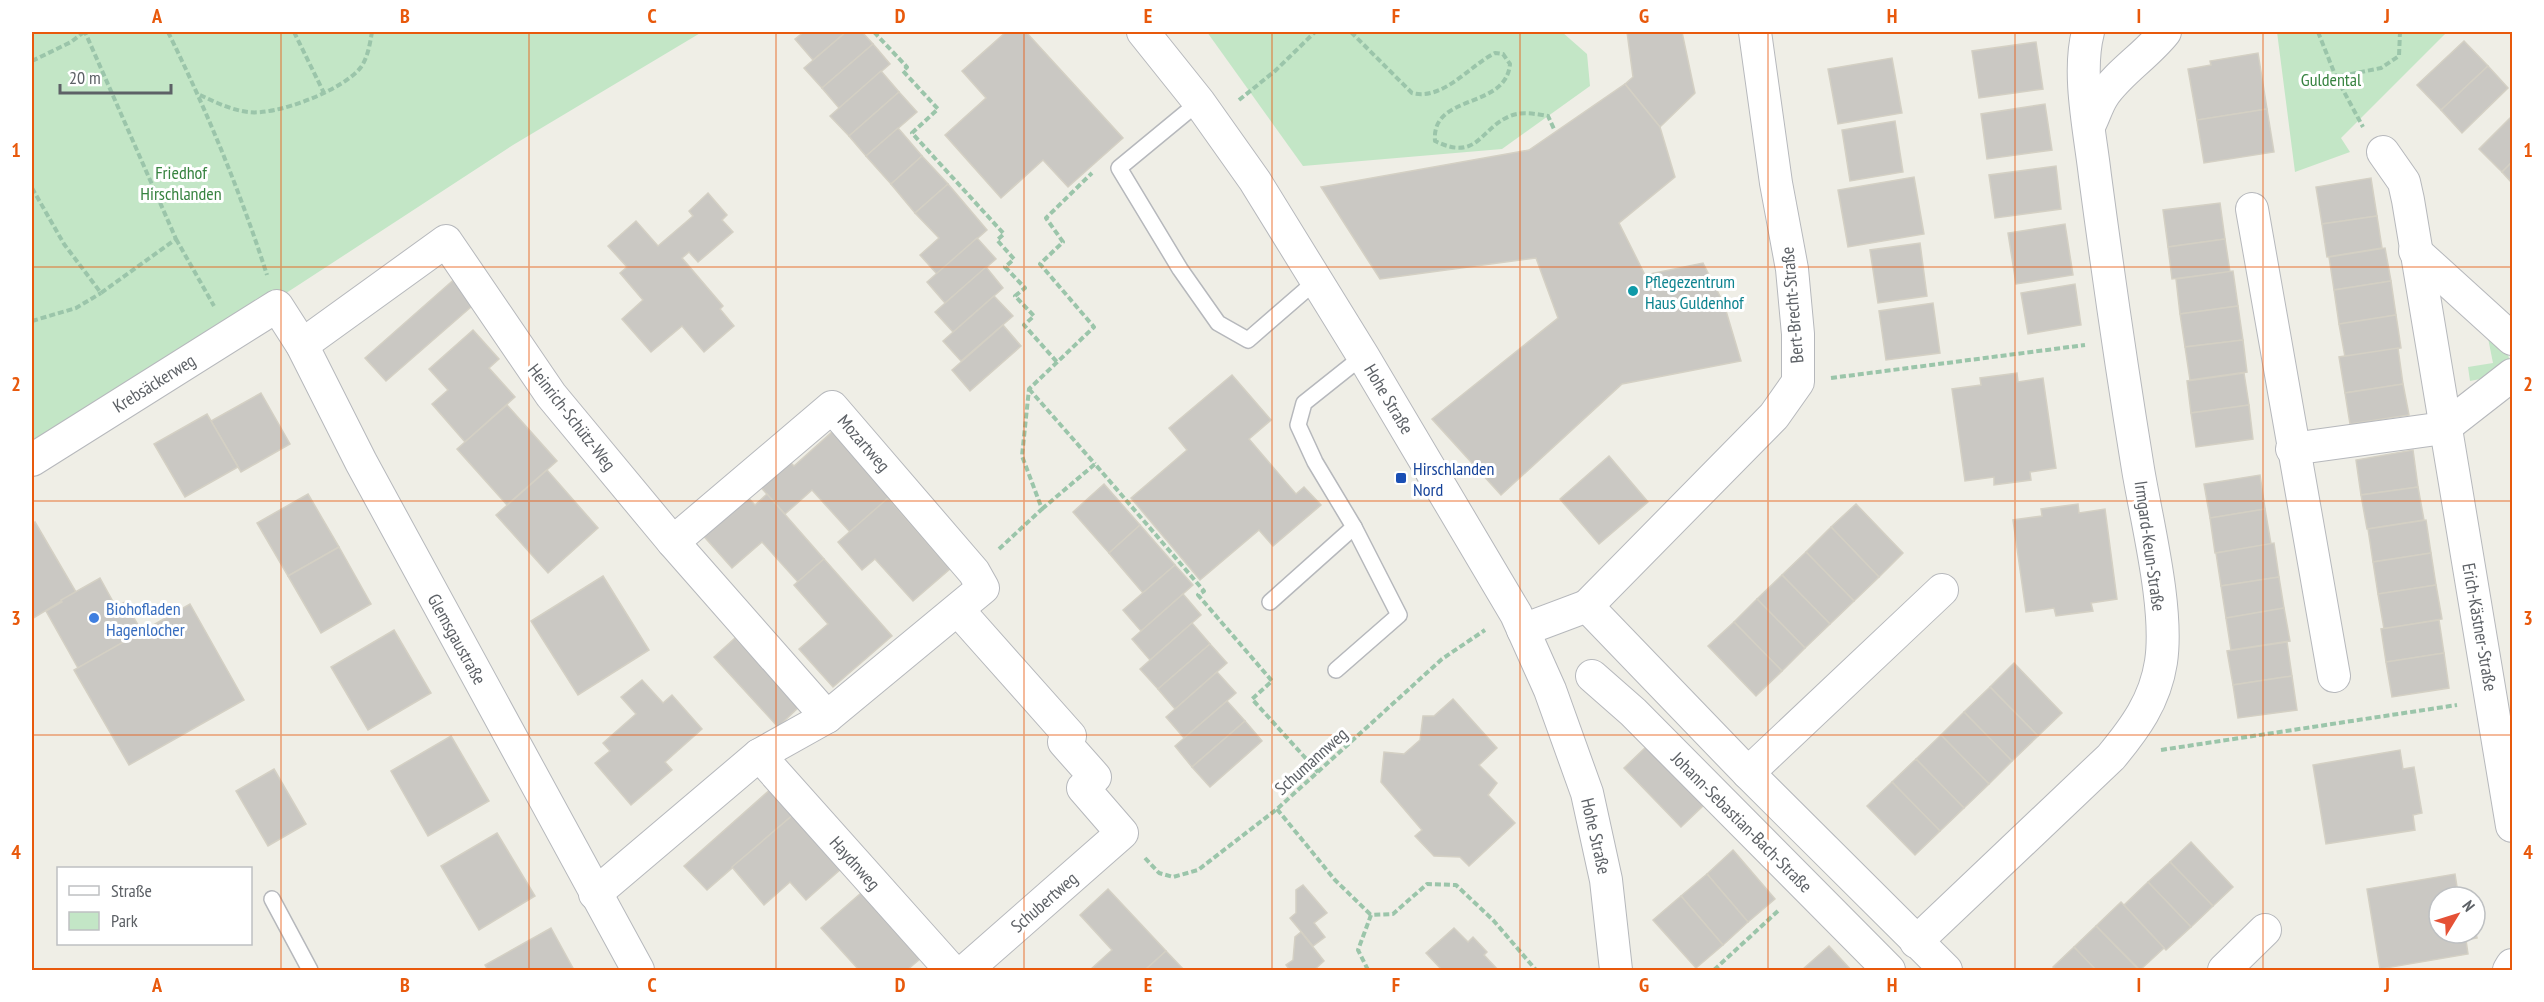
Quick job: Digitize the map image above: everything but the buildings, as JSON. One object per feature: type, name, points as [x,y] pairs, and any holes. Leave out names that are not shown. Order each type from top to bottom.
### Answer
[{"type":"street","name":"Hohe Straße","points":[[1143,32],[1205,111],[1255,182],[1363,356],[1520,622],[1550,690],[1587,793],[1606,880],[1616,970]]},
{"type":"street","name":"Bert-Brecht-Straße","points":[[1587,606],[1774,416],[1798,382],[1798,333],[1792,269],[1776,183],[1755,32]]},
{"type":"street","name":"Irmgard-Keun-Straße","points":[[1917,942],[2111,757],[2137,727],[2151,699],[2162,660],[2160,598],[2116,341],[2089,127],[2083,51],[2088,32]]},
{"type":"street","points":[[2089,127],[2103,95],[2123,73],[2150,52],[2165,32]]},
{"type":"street","name":"Erich-Kästner-Straße","points":[[2383,152],[2404,182],[2444,428],[2493,700],[2512,826]]},
{"type":"street","points":[[2252,209],[2292,449],[2334,676]]},
{"type":"street","name":"Heinrich-Schütz-Weg","points":[[302,345],[446,241],[551,395],[674,542],[827,717]]},
{"type":"street","points":[[2415,251],[2512,339]]},
{"type":"street","name":"Krebsäckerweg","points":[[32,460],[277,306]]},
{"type":"street","name":"Glemsgaustraße","points":[[277,306],[302,345],[361,462],[638,970]]},
{"type":"street","points":[[2292,449],[2444,428],[2512,375]]},
{"type":"street","name":"Mozartweg","points":[[674,542],[832,407],[974,572]]},
{"type":"street","points":[[595,894],[759,755],[827,717],[958,610],[983,588],[974,572]]},
{"type":"street","points":[[1748,773],[1942,590]]},
{"type":"street","points":[[1520,622],[1587,606],[1748,773],[1946,970]]},
{"type":"street","points":[[958,610],[1070,736],[1064,742],[1095,777],[1083,788],[1122,833]]},
{"type":"street","name":"Johann-Sebastian-Bach-Straße","points":[[1592,676],[1633,712],[1889,970]]},
{"type":"street","name":"Haydnweg","points":[[759,755],[951,970]]},
{"type":"street","name":"Schubertweg","points":[[966,970],[1122,833]]},
{"type":"street","points":[[2224,970],[2265,930]]},
{"type":"street","points":[[2509,970],[2512,965]]},
{"type":"lane","points":[[1205,111],[1119,168],[1180,269],[1218,323],[1248,340],[1316,282]]},
{"type":"lane","points":[[1336,670],[1399,615],[1354,527],[1315,462],[1298,425],[1304,403],[1363,356]]},
{"type":"lane","points":[[1270,602],[1354,527]]},
{"type":"lane","points":[[272,899],[310,970]]},
{"type":"path","points":[[32,61],[71,42],[84,32],[176,239],[230,335]]},
{"type":"path","points":[[168,32],[199,95],[240,193],[277,306]]},
{"type":"path","points":[[294,32],[324,93]]},
{"type":"path","points":[[199,95],[232,109],[250,113],[276,111],[324,93],[361,67],[369,48],[372,32]]},
{"type":"path","points":[[874,32],[907,67],[903,71],[938,109],[912,134],[1004,234],[997,240],[1014,259],[1005,267],[1025,288],[1015,296],[1034,316],[1024,326],[1057,362]]},
{"type":"path","points":[[1205,111],[1275,71],[1315,32]]},
{"type":"path","points":[[1352,32],[1412,93],[1419,95],[1448,86],[1495,53],[1503,54],[1510,64],[1509,76],[1503,86],[1489,96],[1459,106],[1442,117],[1434,129],[1435,141],[1449,148],[1465,148],[1510,116],[1534,113],[1548,116],[1554,129]]},
{"type":"path","points":[[2318,32],[2352,110],[2383,152]]},
{"type":"path","points":[[2336,77],[2390,64],[2399,56],[2400,32]]},
{"type":"path","points":[[1042,509],[1022,456],[1029,389],[1095,327],[1040,264],[1063,242],[1046,218],[1096,170]]},
{"type":"path","points":[[32,188],[64,244],[101,293]]},
{"type":"path","points":[[32,321],[76,308],[101,293],[176,239]]},
{"type":"path","points":[[1798,382],[2116,341]]},
{"type":"path","points":[[1029,389],[1204,591],[1198,596],[1272,681],[1252,699],[1319,773]]},
{"type":"path","points":[[974,572],[1095,464]]},
{"type":"path","name":"Schumannweg","points":[[1122,833],[1159,873],[1173,877],[1198,870],[1277,809],[1319,773],[1442,659],[1481,632],[1520,622]]},
{"type":"path","points":[[2111,757],[2493,700]]},
{"type":"path","points":[[1277,809],[1335,880],[1371,915],[1393,914],[1427,884],[1456,885],[1493,920],[1536,970]]},
{"type":"path","points":[[1714,970],[1806,885]]},
{"type":"path","points":[[1368,970],[1358,950],[1371,915]]},
{"type":"green space","name":"Friedhof Hirschlanden","points":[[32,32],[702,32],[513,145],[32,459]]},
{"type":"green space","points":[[1207,32],[1562,32],[1587,54],[1590,86],[1502,149],[1303,166]]},
{"type":"green space","name":"Guldental","points":[[2277,32],[2447,32],[2341,138],[2350,152],[2295,172]]},
{"type":"green space","points":[[2488,338],[2504,343],[2510,361],[2501,375],[2470,381],[2468,367],[2493,363]]},
{"type":"place","name":"Pflegezentrum Haus Guldenhof","points":[[1633,291]]},
{"type":"place","name":"Hirschlanden Nord","points":[[1401,478]]},
{"type":"place","name":"Biohofladen Hagenlocher","points":[[94,618]]}]
